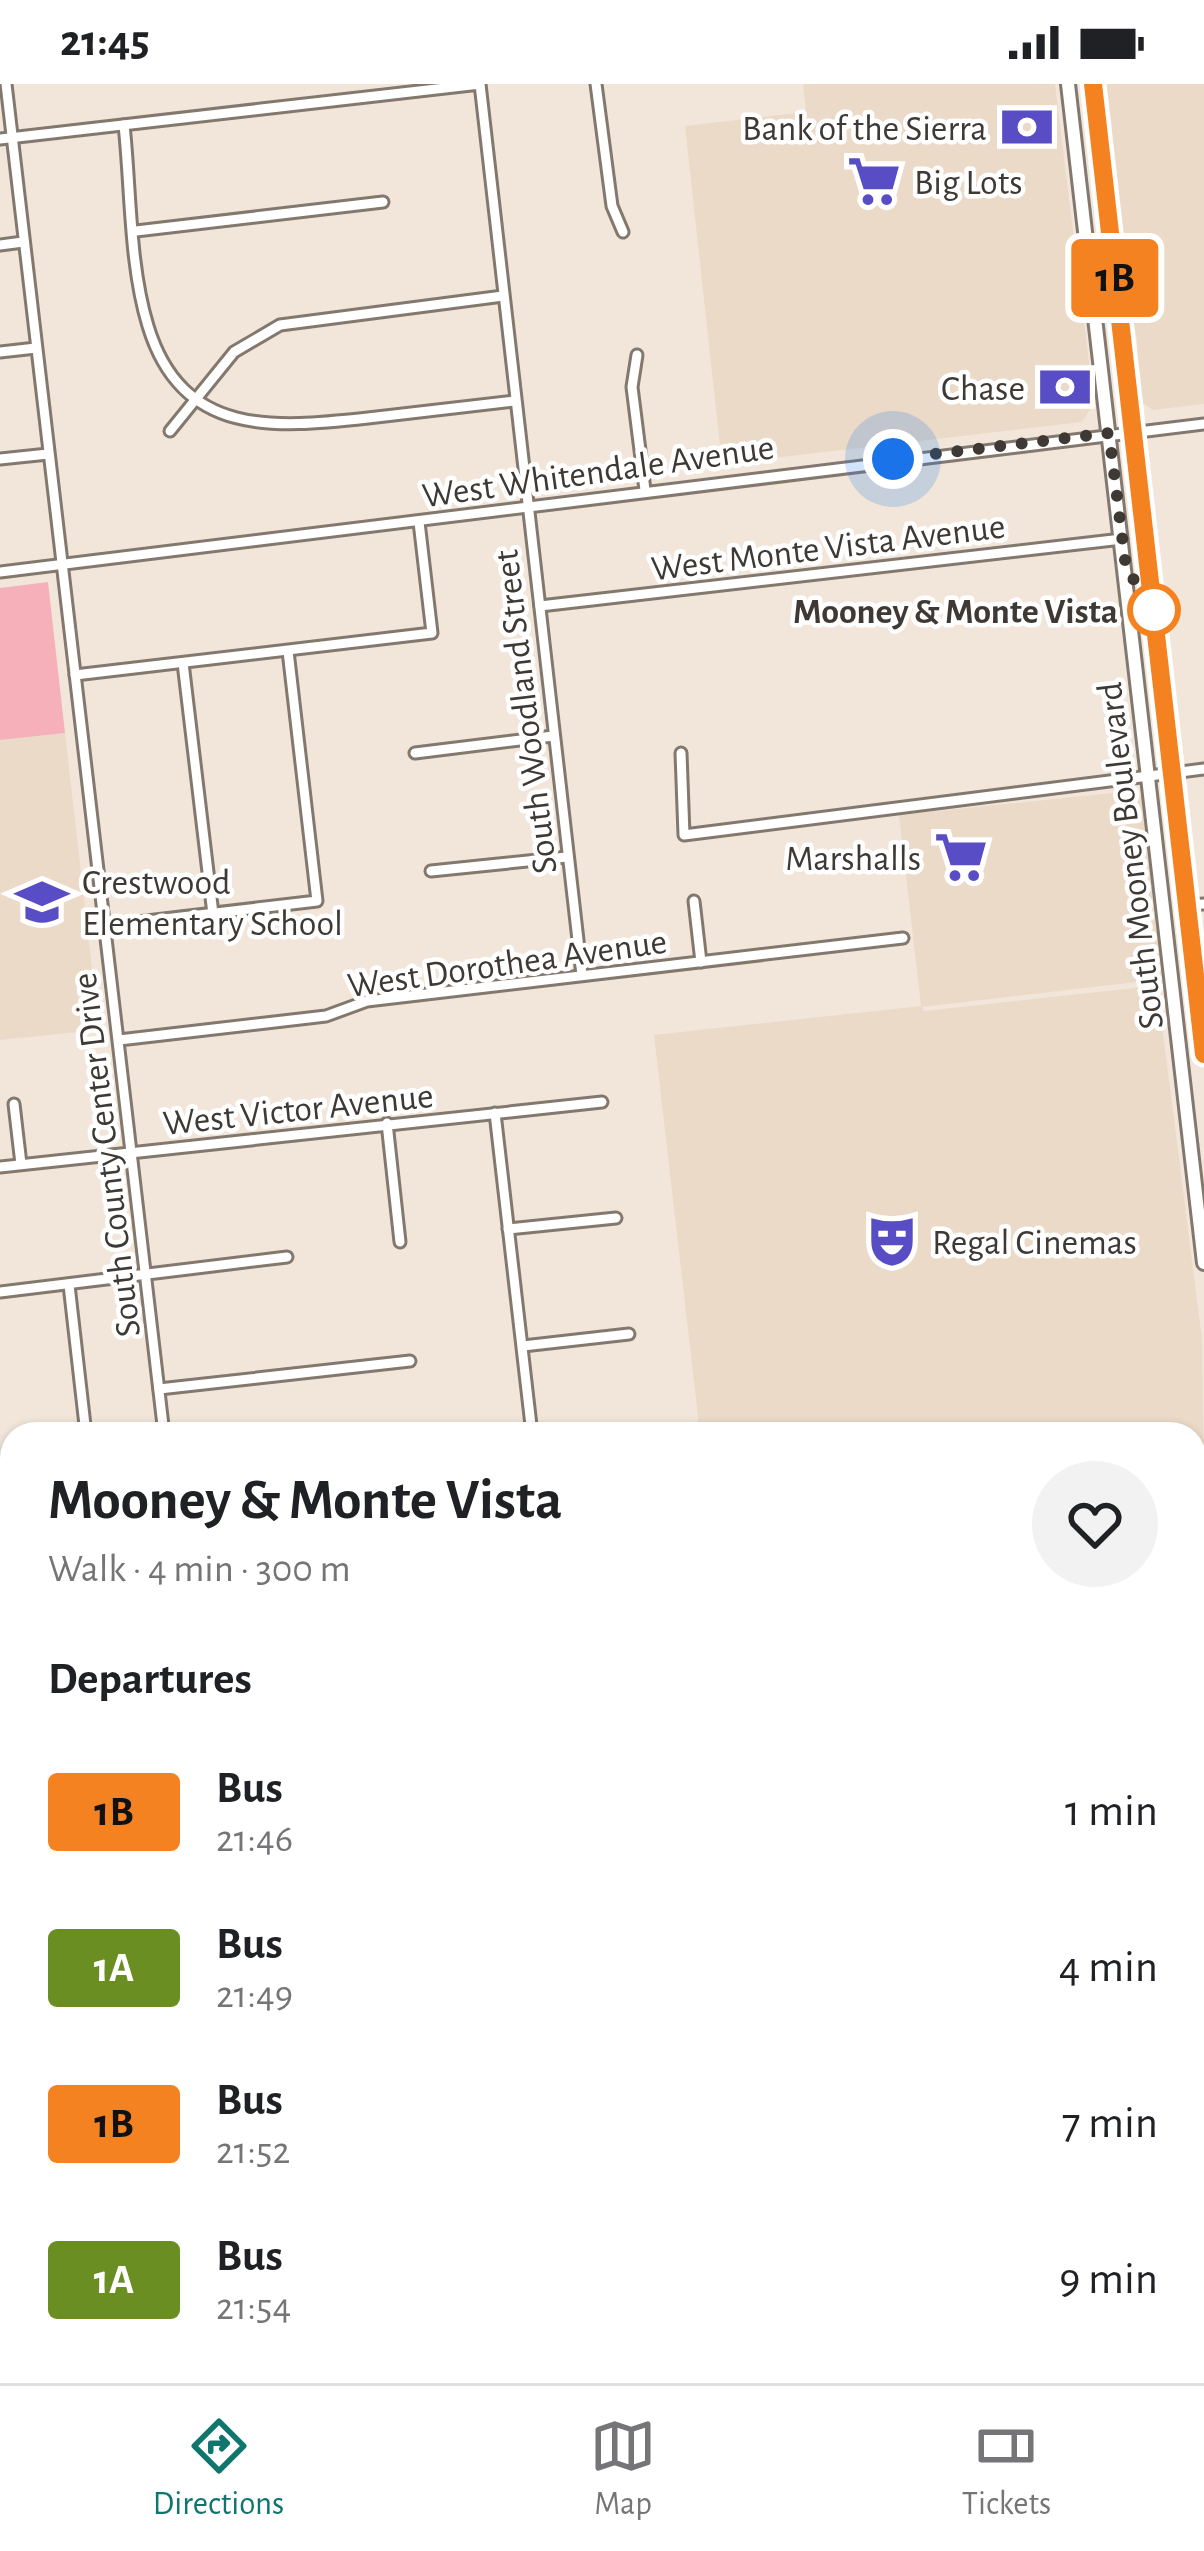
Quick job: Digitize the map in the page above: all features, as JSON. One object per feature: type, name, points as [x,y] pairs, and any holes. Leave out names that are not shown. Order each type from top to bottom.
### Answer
[{"type":"main road","name":"South Mooney Boulevard","points":[[1068,84],[1204,1263]]},
{"type":"main road","name":"South Mooney Boulevard","points":[[1093,84],[1204,1053]]},
{"type":"street","name":"South County Center Drive","points":[[6,84],[6,138],[36,348],[163,1422]]},
{"type":"street","points":[[344,84],[346,98]]},
{"type":"street","points":[[6,138],[480,84]]},
{"type":"street","name":"South Woodland Street","points":[[480,84],[582,975]]},
{"type":"street","points":[[596,84],[611,206],[622,232]]},
{"type":"street","points":[[124,125],[153,338],[169,370],[196,398],[230,418],[280,428],[514,401]]},
{"type":"street","points":[[136,231],[383,202]]},
{"type":"street","points":[[0,245],[23,242]]},
{"type":"street","points":[[170,430],[234,352],[280,325],[502,296]]},
{"type":"street","points":[[0,352],[36,348]]},
{"type":"street","points":[[637,356],[632,387],[645,490]]},
{"type":"street","name":"West Whitendale Avenue","points":[[0,572],[1204,424]]},
{"type":"street","points":[[0,459],[48,454]]},
{"type":"street","points":[[75,675],[432,633],[419,522]]},
{"type":"street","name":"West Monte Vista Avenue","points":[[540,606],[1122,539]]},
{"type":"street","points":[[104,926],[317,901],[288,651]]},
{"type":"street","points":[[183,663],[213,914]]},
{"type":"street","points":[[415,753],[554,736]]},
{"type":"street","points":[[681,753],[684,835],[1204,770]]},
{"type":"street","points":[[430,871],[567,857]]},
{"type":"street","points":[[694,902],[701,962]]},
{"type":"street","points":[[1188,905],[1204,904]]},
{"type":"street","name":"West Dorothea Avenue","points":[[119,1040],[326,1016],[368,1001],[903,938]]},
{"type":"street","name":"West Victor Avenue","points":[[0,1167],[602,1102]]},
{"type":"street","points":[[14,1104],[21,1164]]},
{"type":"street","points":[[495,1113],[531,1422]]},
{"type":"street","points":[[387,1124],[400,1242]]},
{"type":"street","points":[[508,1229],[616,1218]]},
{"type":"street","points":[[0,1292],[287,1257]]},
{"type":"street","points":[[70,1285],[85,1422]]},
{"type":"street","points":[[523,1346],[629,1334]]},
{"type":"street","points":[[159,1389],[410,1360]]},
{"type":"shaded area","points":[[803,84],[1055,84],[1094,403],[1082,422],[722,464],[685,126],[806,112]]},
{"type":"shaded area","points":[[1105,84],[1204,84],[1204,404],[1153,410],[1138,400],[1137,340],[1125,278]]},
{"type":"shaded area","points":[[48,582],[65,733],[0,740],[0,588]]},
{"type":"shaded area","name":"Crestwood Elementary School","points":[[65,733],[99,1030],[0,1040],[0,740]]},
{"type":"shaded area","points":[[1132,791],[1143,799],[1162,979],[922,1007],[924,1011],[1162,985],[1161,1017],[1202,1339],[1203,1422],[699,1422],[654,1035],[921,1006],[899,815]]},
{"type":"bus line","name":"1B","points":[[1093,84],[1204,1054]]},
{"type":"place","name":"Bank of the Sierra","points":[[1027,127]]},
{"type":"place","name":"Big Lots","points":[[874,181]]},
{"type":"place","name":"Chase","points":[[1065,387]]},
{"type":"place","name":"Mooney & Monte Vista","points":[[1154,610]]},
{"type":"place","name":"Marshalls","points":[[961,857]]},
{"type":"place","name":"Crestwood Elementary School","points":[[42,902]]},
{"type":"place","name":"Regal Cinemas","points":[[892,1241]]},
{"type":"route","points":[[893,459],[1109,433],[1126,568],[1154,610]]}]
